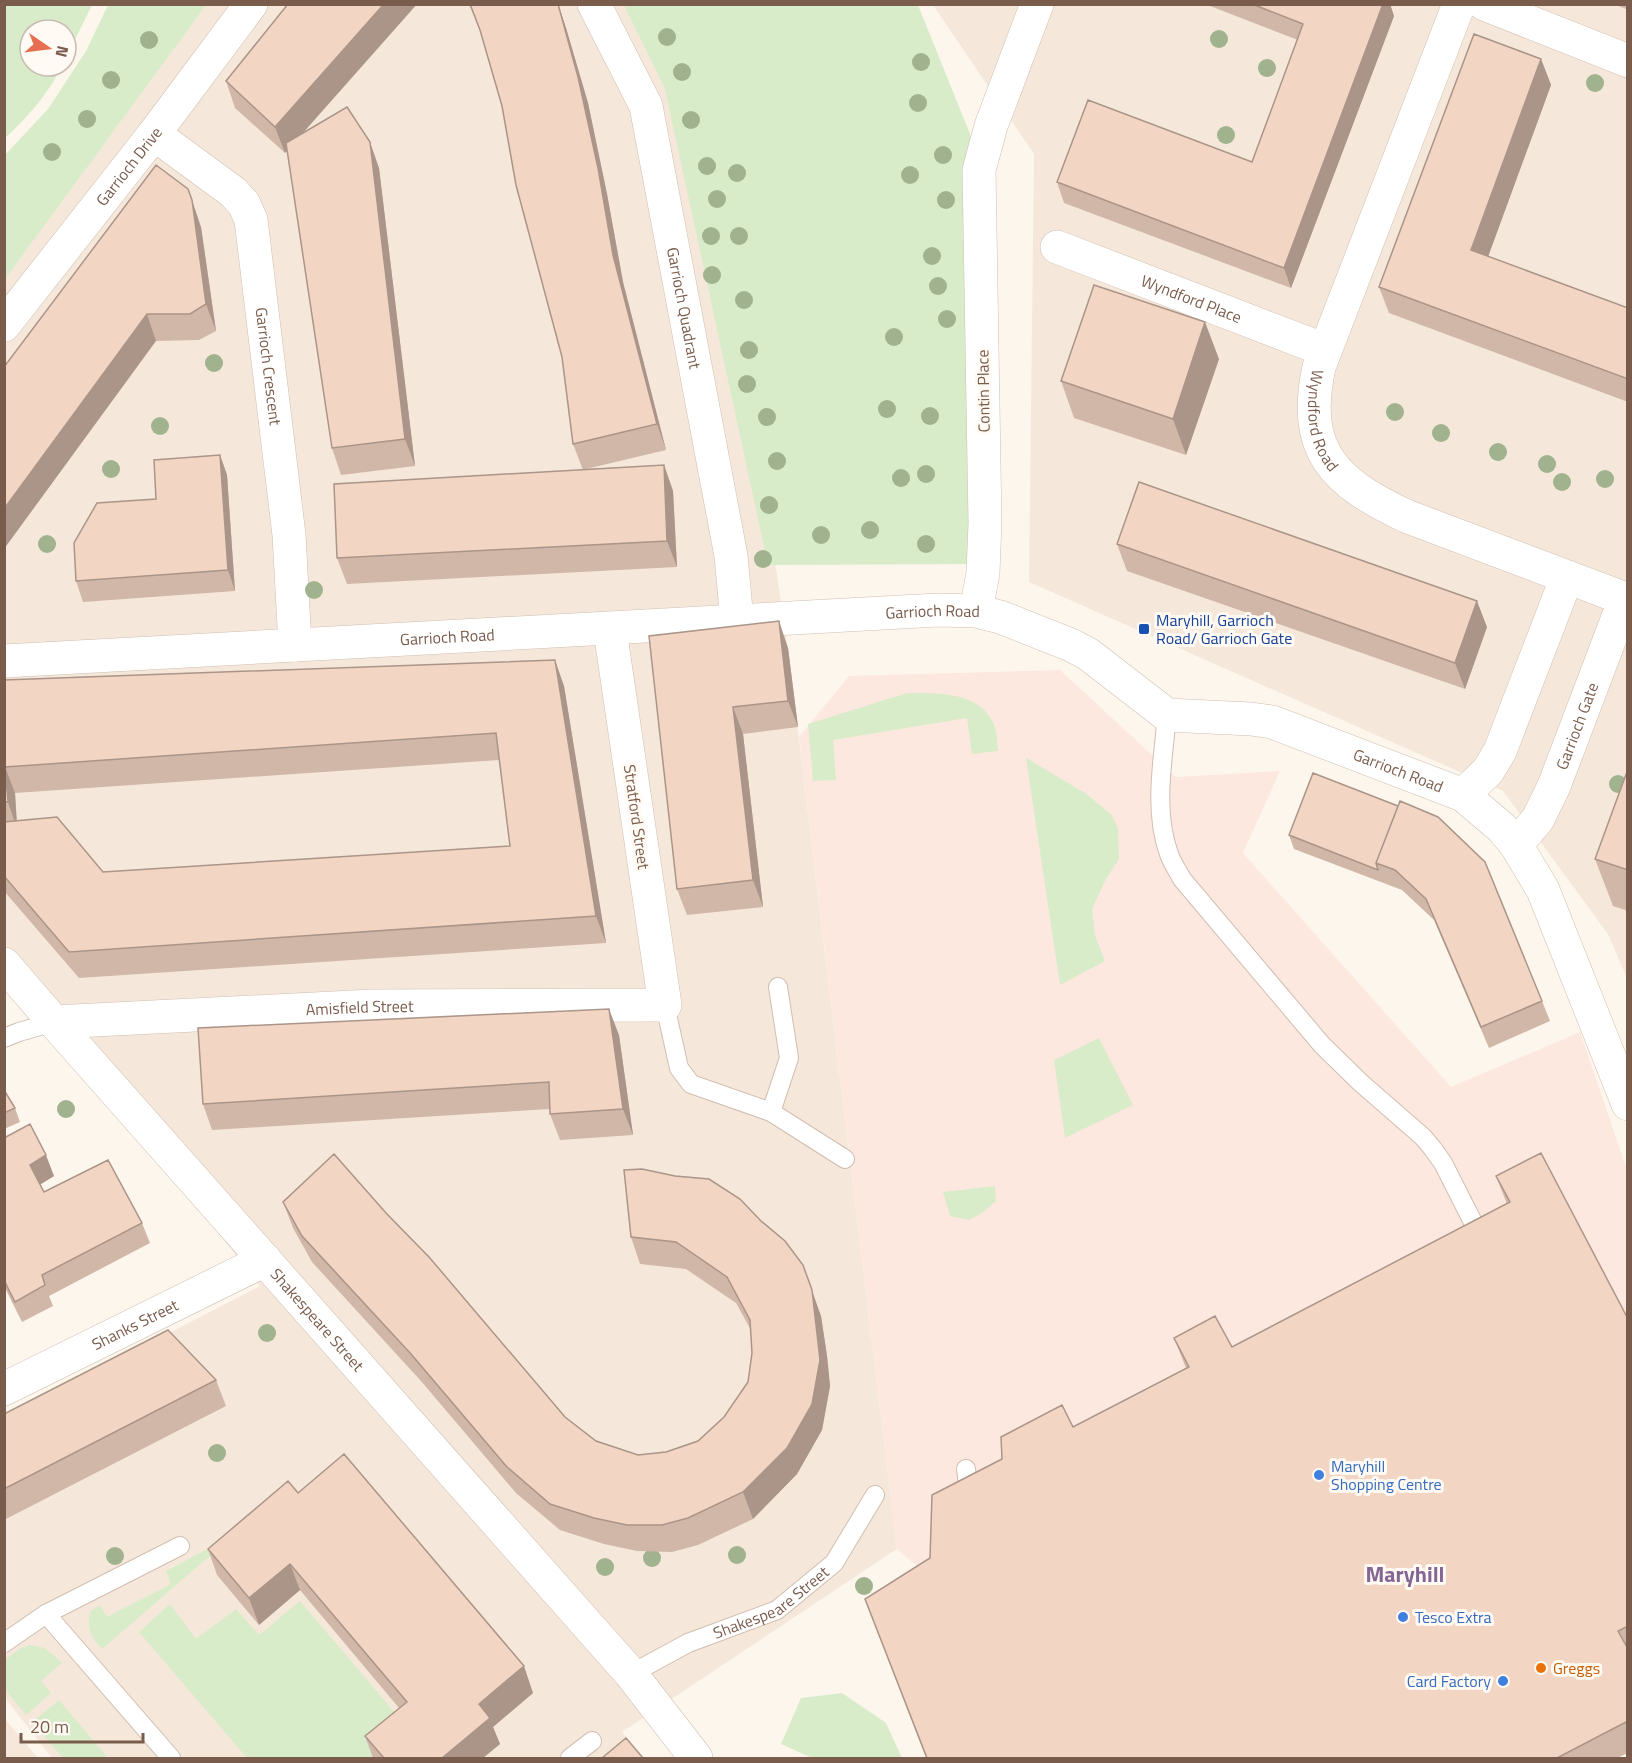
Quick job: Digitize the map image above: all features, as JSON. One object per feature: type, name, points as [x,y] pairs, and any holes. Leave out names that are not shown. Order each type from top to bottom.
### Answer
[{"type":"street","name":"Garrioch Drive","points":[[4,325],[154,134],[251,4]]},
{"type":"street","name":"Garrioch Quadrant","points":[[594,4],[646,106],[731,556],[737,621]]},
{"type":"street","name":"Contin Place","points":[[976,611],[983,573],[985,523],[979,170],[991,126],[1037,4]]},
{"type":"street","name":"Wyndford Road","points":[[1459,4],[1319,367],[1313,398],[1314,423],[1327,457],[1347,482],[1369,498],[1406,516],[1626,599]]},
{"type":"street","points":[[1484,4],[1628,61]]},
{"type":"street","name":"Garrioch Crescent","points":[[154,134],[233,192],[244,204],[251,220],[287,516],[295,645]]},
{"type":"street","name":"Wyndford Place","points":[[1057,247],[1325,350]]},
{"type":"street","points":[[1463,795],[1488,771],[1500,751],[1567,577]]},
{"type":"street","name":"Garrioch Gate","points":[[1516,845],[1538,819],[1551,795],[1626,599]]},
{"type":"street","name":"Garrioch Road","points":[[4,662],[938,610],[976,611],[1022,625],[1088,654],[1167,715],[1251,718],[1272,723],[1463,795],[1502,828],[1516,845],[1543,890],[1628,1104]]},
{"type":"street","name":"Stratford Street","points":[[610,630],[664,1005]]},
{"type":"street","name":"Shakespeare Street","points":[[4,964],[632,1674],[696,1758]]},
{"type":"street","name":"Amisfield Street","points":[[54,1022],[373,1006],[664,1005]]},
{"type":"street","name":"Shanks Street","points":[[4,1389],[265,1260]]},
{"type":"lane","points":[[1167,715],[1160,808],[1169,855],[1182,879],[1322,1044],[1361,1083],[1423,1137],[1433,1149],[1443,1163],[1490,1257]]},
{"type":"lane","points":[[771,1112],[789,1058],[778,987]]},
{"type":"lane","points":[[664,1005],[679,1068],[691,1084],[771,1112],[844,1159]]},
{"type":"lane","points":[[4,1038],[54,1022]]},
{"type":"lane","points":[[966,1469],[972,1518]]},
{"type":"lane","name":"Shakespeare Street","points":[[632,1674],[688,1643],[777,1610],[834,1563],[874,1495]]},
{"type":"lane","points":[[4,1643],[46,1614],[180,1546]]},
{"type":"lane","points":[[46,1614],[171,1758]]},
{"type":"lane","points":[[570,1758],[592,1742]]},
{"type":"shaded area","points":[[197,5],[634,5],[670,77],[775,562],[788,648],[897,1549],[622,1732],[644,1758],[52,1758],[5,1698],[5,1418],[260,1286],[5,962],[5,248]]},
{"type":"shaded area","points":[[933,5],[1627,5],[1627,978],[1608,934],[1503,791],[1029,582],[1034,154]]},
{"type":"shaded area","points":[[1060,670],[1176,777],[1280,771],[1243,853],[1451,1087],[1580,1032],[1627,1170],[1627,1753],[1617,1758],[939,1585],[897,1549],[799,737],[849,676]]},
{"type":"shaded area","points":[[5,1719],[38,1758],[5,1758]]},
{"type":"green space","points":[[5,4],[92,5],[78,34],[78,18],[18,18],[18,78],[55,78],[37,105],[5,138]]},
{"type":"green space","points":[[108,5],[206,5],[5,279],[5,155],[48,109],[68,78],[78,78],[78,63]]},
{"type":"green space","points":[[624,5],[918,5],[970,134],[975,564],[768,565],[665,89]]},
{"type":"green space","points":[[907,693],[958,696],[980,706],[989,715],[995,727],[998,751],[972,754],[967,718],[833,740],[836,780],[813,781],[808,724]]},
{"type":"green space","points":[[1026,758],[1085,793],[1111,814],[1118,828],[1119,859],[1106,879],[1092,909],[1095,936],[1105,961],[1060,985]]},
{"type":"green space","points":[[1099,1038],[1133,1105],[1065,1138],[1054,1060]]},
{"type":"green space","points":[[995,1186],[996,1201],[982,1213],[969,1220],[950,1216],[943,1192]]},
{"type":"green space","points":[[225,1540],[226,1542],[102,1649],[98,1645],[89,1627],[91,1611],[100,1605],[107,1617],[171,1584],[166,1571]]},
{"type":"green space","points":[[300,1601],[407,1727],[371,1758],[247,1758],[139,1632],[170,1604],[196,1639],[236,1609],[259,1635]]},
{"type":"green space","points":[[29,1645],[45,1648],[62,1663],[41,1681],[51,1693],[26,1715],[5,1690],[4,1661],[19,1649]]},
{"type":"green space","points":[[842,1693],[886,1723],[902,1758],[812,1758],[781,1744],[801,1698]]},
{"type":"green space","points":[[59,1700],[108,1758],[63,1758],[32,1722]]},
{"type":"building","points":[[288,4],[384,4],[275,127],[226,81]]},
{"type":"building","points":[[470,4],[558,4],[578,77],[598,168],[613,255],[657,424],[573,444],[562,357],[516,185],[502,106]]},
{"type":"building","points":[[1252,4],[1383,4],[1284,268],[1057,182],[1088,100],[1252,162],[1303,24]]},
{"type":"building","points":[[1474,34],[1541,59],[1471,250],[1628,308],[1628,379],[1379,287]]},
{"type":"building","points":[[347,107],[370,142],[405,439],[332,448],[286,143]]},
{"type":"building","points":[[156,165],[188,189],[192,200],[206,304],[190,314],[147,314],[4,509],[4,367]]},
{"type":"building","points":[[1094,285],[1205,322],[1173,419],[1061,381]]},
{"type":"building","points":[[220,455],[228,570],[76,581],[74,543],[97,503],[156,499],[154,460]]},
{"type":"building","points":[[664,465],[667,541],[337,558],[334,484]]},
{"type":"building","points":[[1139,482],[1477,601],[1455,663],[1117,544]]},
{"type":"building","points":[[779,621],[788,701],[733,707],[753,880],[677,889],[649,636]]},
{"type":"building","points":[[555,660],[596,916],[69,952],[4,876],[4,822],[57,817],[103,872],[510,846],[496,733],[5,767],[8,802],[4,802],[4,680]]},
{"type":"building","points":[[1628,769],[1628,870],[1595,859]]},
{"type":"building","points":[[1313,773],[1398,806],[1376,863],[1378,870],[1289,835]]},
{"type":"building","points":[[1400,801],[1438,817],[1485,862],[1542,1001],[1481,1027],[1426,899],[1395,870],[1376,863]]},
{"type":"building","points":[[609,1009],[623,1109],[550,1114],[549,1082],[203,1104],[198,1028]]},
{"type":"building","points":[[4,1090],[15,1108],[4,1113]]},
{"type":"building","points":[[30,1124],[46,1155],[30,1165],[44,1192],[108,1160],[142,1223],[42,1275],[45,1285],[15,1302],[4,1280],[4,1138]]},
{"type":"building","name":"Maryhill Shopping Centre","points":[[1541,1153],[1628,1319],[1628,1626],[1618,1631],[1628,1649],[1628,1721],[1557,1758],[927,1758],[865,1599],[930,1558],[932,1495],[1002,1459],[1001,1437],[1062,1405],[1073,1427],[1189,1367],[1174,1338],[1215,1316],[1232,1347],[1510,1202],[1496,1176]]},
{"type":"building","points":[[334,1154],[429,1257],[565,1417],[596,1441],[638,1455],[666,1452],[698,1441],[724,1417],[748,1382],[752,1353],[750,1320],[727,1277],[676,1242],[631,1237],[624,1170],[642,1169],[675,1176],[709,1179],[740,1199],[785,1241],[803,1265],[812,1290],[820,1360],[812,1404],[787,1448],[743,1492],[688,1518],[662,1525],[627,1525],[594,1518],[550,1504],[507,1467],[411,1354],[302,1236],[283,1202]]},
{"type":"building","points":[[168,1330],[216,1380],[4,1489],[4,1414]]},
{"type":"building","points":[[344,1454],[524,1666],[479,1704],[490,1718],[442,1758],[384,1758],[365,1736],[407,1702],[290,1564],[249,1598],[208,1549],[288,1481],[298,1493]]},
{"type":"building","points":[[626,1738],[643,1758],[602,1758]]},
{"type":"place","name":"Maryhill, Garrioch Road/ Garrioch Gate","points":[[1144,629]]},
{"type":"place","name":"Maryhill Shopping Centre","points":[[1319,1475]]},
{"type":"place","name":"Tesco Extra","points":[[1403,1617]]},
{"type":"place","name":"Greggs","points":[[1541,1668]]},
{"type":"place","name":"Card Factory","points":[[1503,1681]]},
{"type":"district","name":"Maryhill","points":[[1405,1574]]}]
